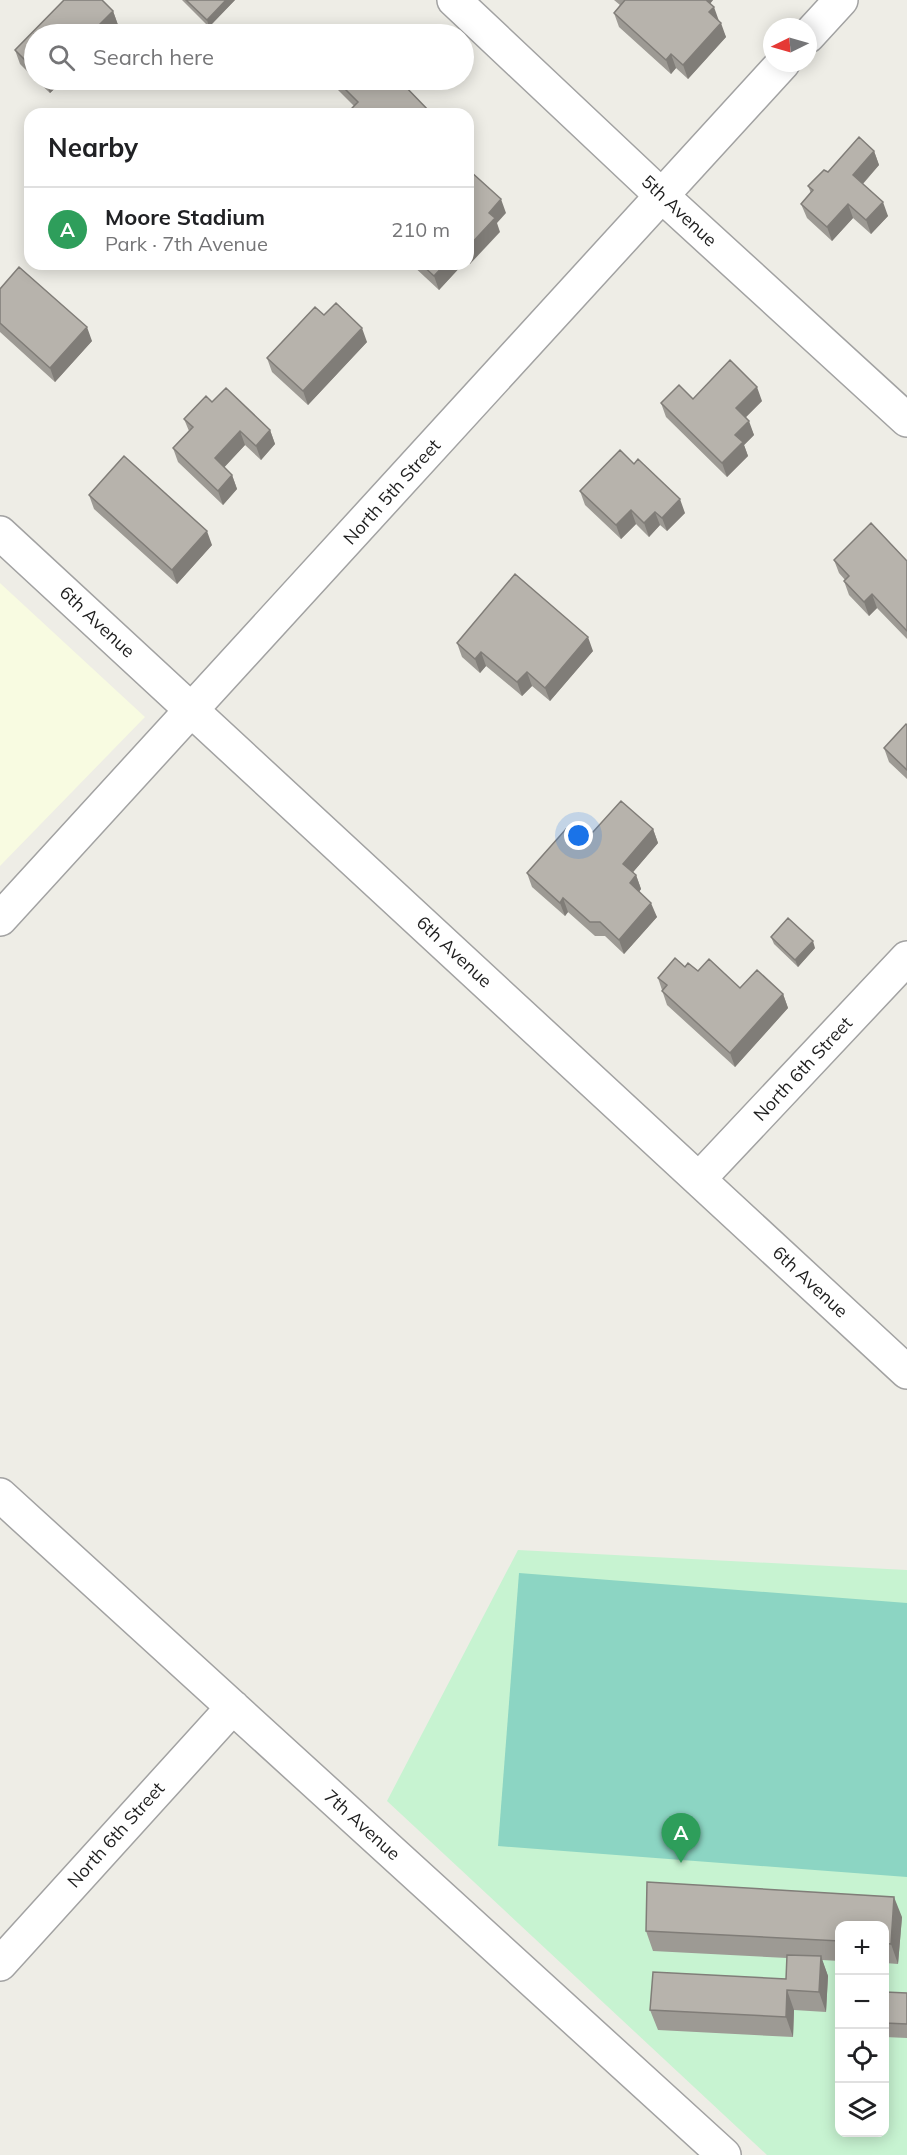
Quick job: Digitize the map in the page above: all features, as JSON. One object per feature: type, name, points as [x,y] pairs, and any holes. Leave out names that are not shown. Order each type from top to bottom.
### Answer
[{"type":"street","name":"5th Avenue","points":[[454,0],[661,195],[907,420]]},
{"type":"street","points":[[817,26],[841,0]]},
{"type":"street","name":"North 5th Street","points":[[0,919],[193,711],[775,72]]},
{"type":"street","name":"6th Avenue","points":[[0,533],[907,1372]]},
{"type":"street","name":"North 6th Street","points":[[699,1179],[907,958]]},
{"type":"street","name":"7th Avenue","points":[[0,1495],[724,2155]]},
{"type":"street","name":"North 6th Street","points":[[0,1964],[233,1707]]},
{"type":"shaded area","points":[[0,583],[145,717],[0,866]]},
{"type":"green space","points":[[518,1550],[907,1570],[907,2155],[767,2155],[387,1801]]},
{"type":"green space","points":[[519,1573],[907,1603],[907,1877],[498,1846]]},
{"type":"building","points":[[64,0],[102,0],[113,11],[100,24],[40,24]]},
{"type":"building","points":[[186,0],[226,0],[207,20]]},
{"type":"building","points":[[625,0],[706,0],[714,7],[709,12],[721,23],[683,65],[671,54],[666,60],[614,13]]},
{"type":"building","points":[[24,41],[24,59],[15,50]]},
{"type":"building","points":[[346,90],[409,90],[426,108],[352,108],[358,102]]},
{"type":"building","points":[[859,137],[874,151],[853,175],[883,202],[866,220],[848,204],[827,227],[801,204],[813,190],[808,186],[824,170],[828,172]]},
{"type":"building","points":[[474,175],[501,199],[489,213],[495,218],[474,241]]},
{"type":"building","points":[[19,267],[87,327],[50,368],[0,323],[0,289]]},
{"type":"building","points":[[428,270],[440,270],[434,276]]},
{"type":"building","points":[[336,303],[362,328],[303,391],[267,358],[315,307],[324,315]]},
{"type":"building","points":[[730,360],[757,387],[736,408],[749,421],[735,435],[743,442],[722,463],[661,403],[679,385],[693,399]]},
{"type":"building","points":[[226,388],[270,430],[256,446],[240,431],[215,458],[232,475],[218,491],[173,448],[193,427],[184,419],[206,396],[212,402]]},
{"type":"building","points":[[620,450],[634,464],[638,459],[680,499],[662,518],[655,512],[644,523],[631,510],[616,525],[580,491]]},
{"type":"building","points":[[124,456],[207,531],[172,570],[89,495]]},
{"type":"building","points":[[871,523],[907,561],[907,631],[872,594],[864,602],[844,581],[849,576],[834,560]]},
{"type":"building","points":[[515,574],[588,637],[545,688],[527,672],[517,682],[481,652],[475,659],[457,643]]},
{"type":"building","points":[[907,725],[907,770],[884,748]]},
{"type":"building","points":[[621,801],[653,829],[623,864],[636,875],[630,883],[651,903],[619,940],[600,922],[590,922],[563,898],[560,903],[527,873],[566,829],[583,843]]},
{"type":"building","points":[[788,918],[813,941],[795,960],[771,937]]},
{"type":"building","points":[[675,958],[685,967],[688,963],[698,971],[709,959],[740,988],[757,970],[783,994],[730,1053],[662,991],[667,985],[658,978]]},
{"type":"building","points":[[647,1882],[894,1897],[891,1944],[889,1944],[889,1921],[835,1921],[835,1941],[646,1931]]},
{"type":"building","points":[[787,1955],[821,1956],[819,1992],[787,1990],[786,2017],[650,2010],[653,1972],[786,1979]]},
{"type":"building","points":[[889,1992],[907,1993],[907,2024],[889,2023]]},
{"type":"place","name":"Moore Stadium","points":[[681,1863]]}]
